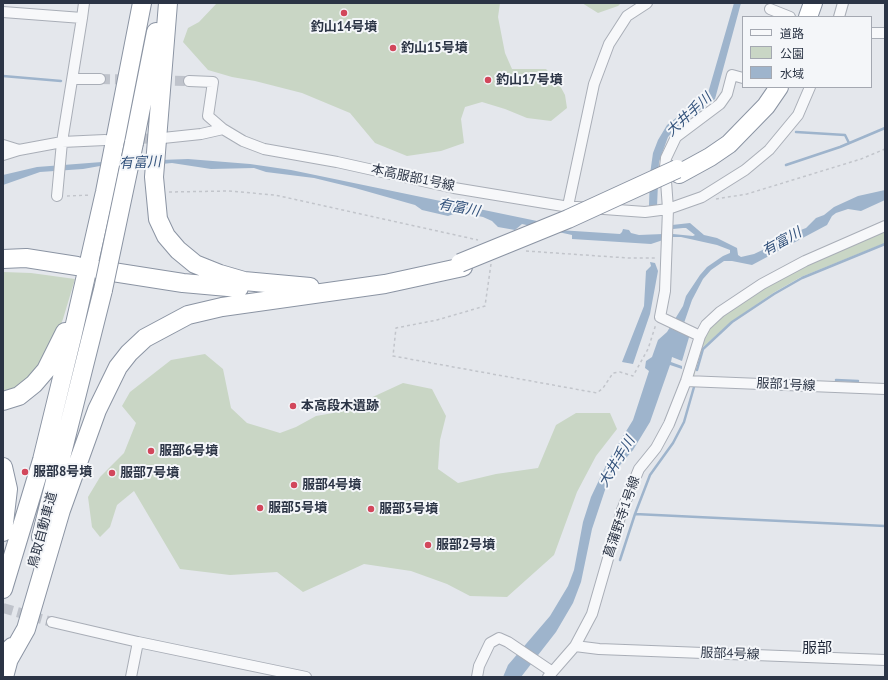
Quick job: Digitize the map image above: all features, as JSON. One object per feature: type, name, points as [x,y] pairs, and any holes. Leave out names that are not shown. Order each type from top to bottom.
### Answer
[{"type":"highway","points":[[89,277],[99,194],[142,3]]},
{"type":"highway","points":[[89,277],[134,143],[155,37],[159,3]]},
{"type":"highway","points":[[168,3],[160,141],[162,191],[158,219],[166,236],[178,250],[194,264],[220,274],[244,281],[318,287]]},
{"type":"highway","points":[[808,16],[813,3]]},
{"type":"highway","points":[[814,16],[819,3]]},
{"type":"highway","points":[[678,171],[706,154],[740,126],[771,88]]},
{"type":"highway","points":[[9,658],[26,629],[46,557],[97,410],[118,367],[128,353],[145,338],[188,315],[222,307],[271,299],[318,295],[385,284],[461,265],[710,157],[729,144],[766,106],[778,88]]},
{"type":"highway","points":[[3,401],[19,396],[46,370],[58,347],[69,320],[94,244]]},
{"type":"highway","points":[[3,259],[26,258],[89,277],[251,289],[318,287],[383,280],[461,265]]},
{"type":"highway","points":[[3,268],[36,268],[165,289],[271,299]]},
{"type":"highway","name":"鳥取自動車道","points":[[3,589],[42,460],[89,277]]},
{"type":"highway","name":"鳥取自動車道","points":[[4,677],[60,464],[89,277]]},
{"type":"highway","points":[[3,467],[8,489],[3,532]]},
{"type":"street","points":[[57,196],[62,142],[84,3]]},
{"type":"street","points":[[568,206],[594,84],[609,44],[627,16],[647,3]]},
{"type":"street","points":[[839,16],[843,3]]},
{"type":"street","points":[[770,10],[787,16]]},
{"type":"street","points":[[3,12],[82,18]]},
{"type":"street","points":[[872,33],[885,33]]},
{"type":"street","points":[[698,335],[663,318],[667,212],[665,167],[670,147],[676,137],[720,104],[727,94],[732,74],[742,78]]},
{"type":"street","points":[[73,79],[100,79]]},
{"type":"street","name":"本高服部1号線","points":[[189,81],[213,82],[208,116],[222,129],[243,141],[264,149],[337,162],[461,189],[568,206],[627,212],[667,212],[702,197],[745,170],[769,150],[798,115],[810,88]]},
{"type":"street","points":[[160,141],[222,129]]},
{"type":"street","points":[[3,154],[62,142],[110,142]]},
{"type":"street","points":[[3,145],[19,150]]},
{"type":"street","name":"菖蒲野寺1号線","points":[[548,671],[575,646],[596,602],[609,550],[630,490],[639,470],[656,448],[669,424],[686,381],[698,335],[720,312],[762,284],[805,261],[885,226]]},
{"type":"street","name":"服部1号線","points":[[686,381],[885,389]]},
{"type":"street","points":[[52,622],[138,642],[306,677]]},
{"type":"street","points":[[477,677],[479,666],[490,643],[498,638],[508,642],[548,671]]},
{"type":"street","points":[[131,677],[138,642]]},
{"type":"street","name":"服部4号線","points":[[575,646],[885,660]]},
{"type":"path","points":[[702,197],[719,200],[747,194],[861,159],[885,149]]},
{"type":"path","points":[[162,191],[228,191],[275,196],[404,224]]},
{"type":"path","points":[[57,196],[99,194]]},
{"type":"path","points":[[492,262],[485,306],[437,320],[396,328],[394,356],[597,393],[603,388],[613,373],[620,372],[632,376],[648,348],[652,334],[663,318]]},
{"type":"green space","points":[[217,3],[500,3],[498,17],[505,53],[512,69],[546,69],[558,82],[565,95],[567,108],[551,121],[527,118],[482,102],[465,107],[461,119],[464,143],[441,151],[407,156],[375,143],[350,113],[302,93],[208,70],[183,42],[188,28],[199,22]]},
{"type":"green space","points":[[582,3],[621,3],[618,6],[598,13]]},
{"type":"green space","points":[[885,229],[885,243],[801,277],[773,293],[731,322],[702,348],[694,377],[692,374],[701,345],[713,322],[779,277]]},
{"type":"green space","points":[[3,272],[31,273],[75,279],[63,319],[52,347],[39,371],[18,390],[3,396]]},
{"type":"green space","points":[[205,354],[223,369],[231,408],[247,423],[280,433],[296,427],[316,416],[356,409],[364,401],[403,383],[432,389],[446,416],[440,440],[438,469],[458,483],[496,474],[538,468],[556,425],[576,413],[610,413],[617,429],[596,456],[577,492],[554,555],[507,597],[470,596],[447,584],[411,571],[364,564],[303,592],[277,572],[230,575],[180,569],[134,491],[117,505],[110,527],[100,537],[92,527],[88,497],[100,477],[124,453],[136,423],[122,406],[130,392],[171,360]]},
{"type":"water","name":"大井手川","points":[[734,3],[741,3],[715,99],[679,125],[668,137],[659,162],[657,206],[649,206],[650,174],[653,153],[658,140],[667,125],[708,93]]},
{"type":"water","points":[[188,159],[250,164],[291,170],[537,221],[536,224],[559,230],[620,234],[623,229],[639,235],[663,234],[672,225],[690,223],[704,235],[717,238],[737,248],[738,255],[741,257],[754,254],[790,237],[793,231],[806,228],[816,218],[824,215],[834,207],[858,196],[885,190],[885,200],[861,211],[848,209],[836,213],[832,216],[827,225],[752,265],[724,261],[711,270],[703,279],[692,300],[684,323],[684,326],[690,334],[682,361],[672,357],[671,362],[682,366],[682,369],[670,365],[650,422],[633,450],[614,472],[607,484],[592,529],[581,582],[573,603],[556,632],[521,677],[503,677],[508,665],[550,616],[568,586],[574,570],[583,522],[591,497],[609,459],[633,420],[649,371],[645,368],[646,361],[652,357],[658,340],[667,332],[683,306],[686,296],[700,275],[707,267],[730,253],[730,250],[717,245],[681,237],[672,237],[651,244],[572,239],[572,235],[522,224],[515,230],[498,227],[492,221],[483,217],[459,212],[448,216],[422,210],[415,205],[355,188],[314,178],[266,172],[254,168],[211,169],[172,163],[129,167],[100,166],[83,169],[40,172],[3,185],[3,175],[37,167],[102,162]],"holes":[[[686,228],[695,235],[673,234],[673,229]]]},
{"type":"water","points":[[650,262],[655,263],[658,271],[650,314],[633,364],[622,362],[644,306],[646,271],[651,266]]},
{"type":"waterway","points":[[3,76],[61,81]]},
{"type":"waterway","points":[[786,165],[840,147],[885,128]]},
{"type":"waterway","points":[[796,132],[845,135],[849,143]]},
{"type":"waterway","points":[[697,370],[703,349],[732,322],[774,294],[802,278],[885,244]]},
{"type":"waterway","points":[[836,380],[858,381]]},
{"type":"waterway","points":[[620,560],[650,475],[673,443],[684,422],[694,387]]},
{"type":"waterway","points":[[635,514],[885,526]]},
{"type":"tunnel","points":[[100,79],[189,81]]},
{"type":"tunnel","points":[[111,140],[161,138]]},
{"type":"tunnel","points":[[3,608],[52,622]]},
{"type":"place","name":"釣山14号墳","points":[[344,13]]},
{"type":"place","name":"釣山15号墳","points":[[393,48]]},
{"type":"place","name":"釣山17号墳","points":[[488,80]]},
{"type":"place","name":"本高段木遺跡","points":[[293,406]]},
{"type":"place","name":"服部6号墳","points":[[151,451]]},
{"type":"place","name":"服部8号墳","points":[[25,472]]},
{"type":"place","name":"服部7号墳","points":[[112,473]]},
{"type":"place","name":"服部4号墳","points":[[294,485]]},
{"type":"place","name":"服部5号墳","points":[[260,508]]},
{"type":"place","name":"服部3号墳","points":[[371,509]]},
{"type":"place","name":"服部2号墳","points":[[428,545]]},
{"type":"district","name":"服部","points":[[817,649]]},
{"type":"water label","name":"有富川","points":[[140,163]]},
{"type":"water label","name":"有富川","points":[[459,208]]},
{"type":"water label","name":"有富川","points":[[782,242]]}]
